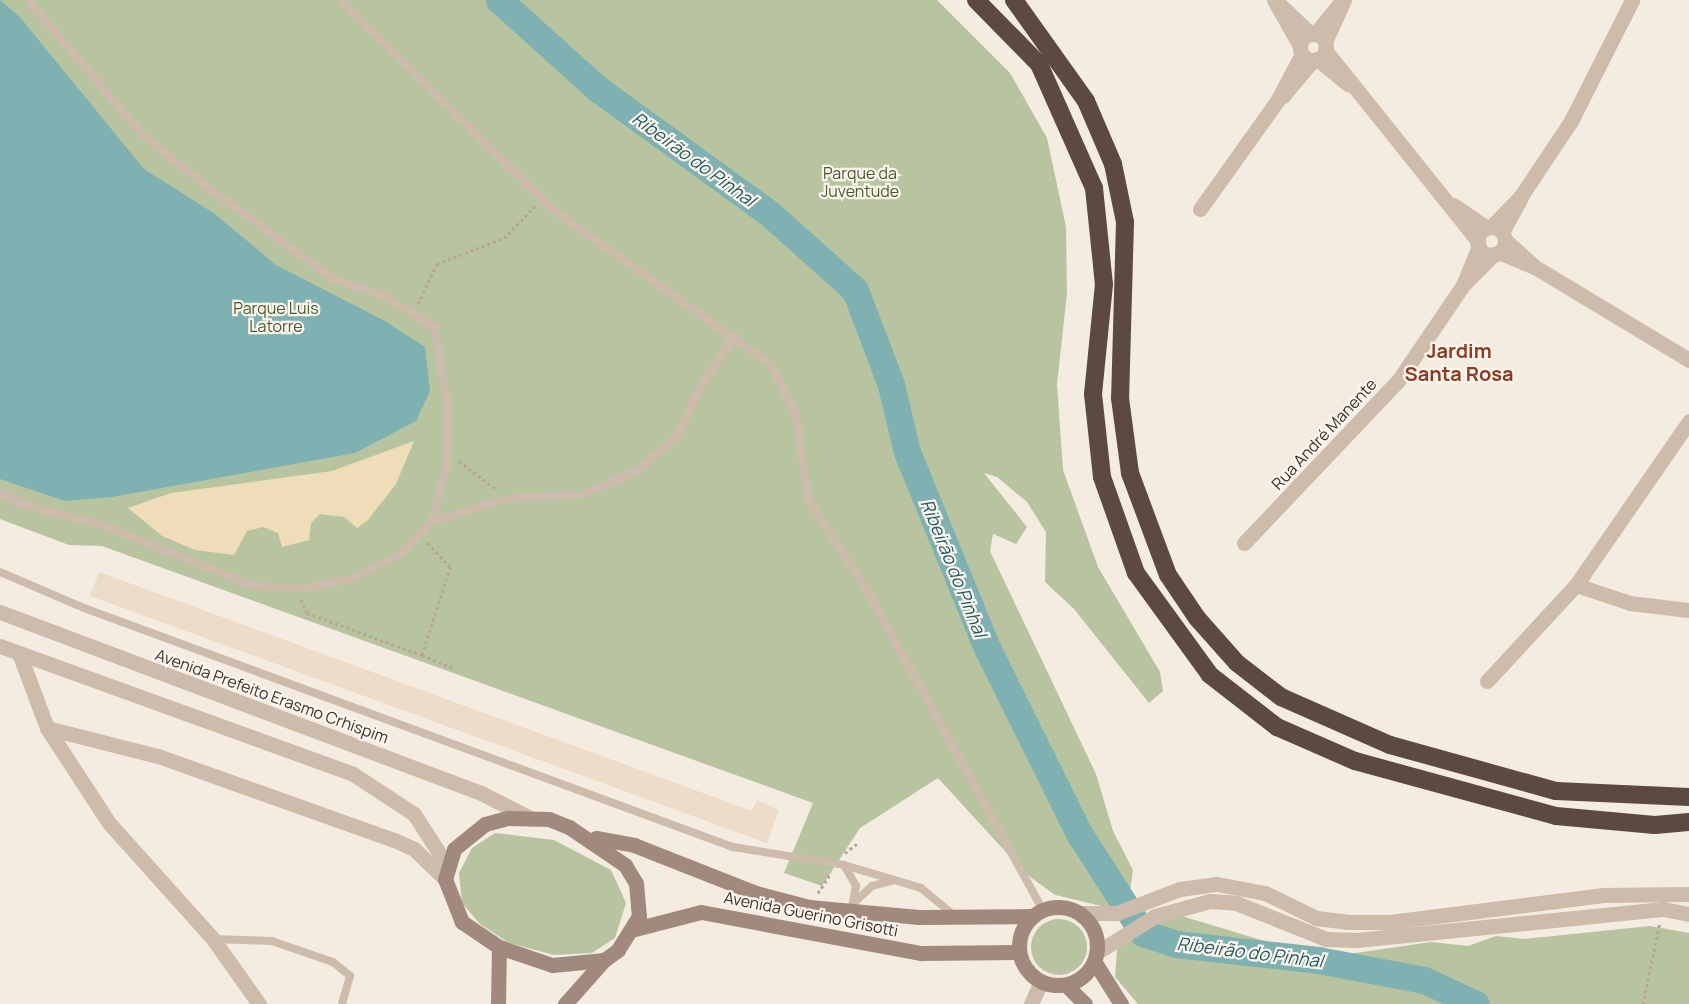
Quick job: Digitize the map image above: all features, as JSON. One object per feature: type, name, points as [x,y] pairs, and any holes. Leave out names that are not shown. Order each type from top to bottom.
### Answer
[{"type":"highway","points":[[976,0],[1039,64],[1094,188],[1103,229],[1104,284],[1093,394],[1102,477],[1136,573],[1210,675],[1277,727],[1356,761],[1556,816],[1655,825],[1689,822]]},
{"type":"highway","points":[[1014,0],[1086,101],[1113,164],[1125,222],[1119,398],[1130,473],[1168,575],[1197,618],[1237,663],[1281,697],[1390,746],[1556,791],[1689,797]]},
{"type":"main road","points":[[565,1004],[635,929],[636,882],[625,865],[590,837],[530,818],[485,824],[454,849],[446,872],[462,922],[499,946],[552,965],[604,960]]},
{"type":"main road","name":"Avenida Guerino Grisotti","points":[[590,837],[644,848],[756,893],[853,907],[955,916],[1036,913]]},
{"type":"main road","points":[[1085,1004],[1066,985],[1041,982],[1022,965],[1018,952],[1036,913],[1055,906],[1080,913],[1096,934],[1095,957],[1121,1004]]},
{"type":"main road","name":"Avenida Guerino Grisotti","points":[[635,929],[701,912],[921,953],[1018,952]]},
{"type":"main road","points":[[498,1004],[499,946]]},
{"type":"main road","points":[[1066,985],[1095,957]]},
{"type":"street","points":[[1275,0],[1453,205],[1478,244],[1496,239]]},
{"type":"street","points":[[1200,209],[1277,101],[1344,0]]},
{"type":"street","name":"Rua André Manente","points":[[1244,543],[1390,390],[1496,239],[1596,80],[1632,0]]},
{"type":"street","points":[[1453,205],[1535,267],[1689,360]]},
{"type":"street","name":"Rua André Manente","points":[[1463,285],[1478,244]]},
{"type":"street","points":[[1488,681],[1576,585],[1688,420]]},
{"type":"street","points":[[1576,585],[1630,603],[1689,610]]},
{"type":"street","name":"Avenida Prefeito Erasmo Crhispim","points":[[0,612],[481,793],[530,818]]},
{"type":"street","points":[[0,646],[353,774],[414,814],[446,872]]},
{"type":"street","points":[[19,653],[47,728],[109,823],[213,939],[259,1004]]},
{"type":"street","points":[[47,728],[158,756],[394,840],[414,849],[446,872]]},
{"type":"street","points":[[1080,913],[1117,913],[1180,889],[1241,886],[1316,918],[1390,922],[1603,895],[1689,894]]},
{"type":"street","points":[[1095,957],[1155,916],[1192,904],[1236,903],[1326,939],[1358,940],[1663,909],[1689,914]]},
{"type":"street","points":[[1031,1004],[1041,982]]},
{"type":"lane","points":[[0,492],[24,505],[102,525],[254,586],[300,588],[350,579],[400,555],[420,536],[432,521],[447,442],[443,359],[435,327],[416,311],[335,280],[207,188],[143,135],[28,0]]},
{"type":"lane","points":[[340,0],[542,198],[606,250],[735,335],[771,364],[789,390],[808,499],[868,592],[1036,913]]},
{"type":"lane","points":[[432,521],[476,504],[517,499],[551,499],[608,487],[664,452],[735,335]]},
{"type":"lane","points":[[0,572],[84,608],[733,847],[844,866],[897,880],[934,895],[955,916]]},
{"type":"lane","points":[[844,866],[856,886],[853,907]]},
{"type":"lane","points":[[853,907],[880,882],[897,880]]},
{"type":"lane","points":[[213,939],[272,940],[333,962],[350,976],[342,1004]]},
{"type":"path","points":[[416,311],[437,264],[504,238],[542,198]]},
{"type":"path","points":[[447,442],[478,479],[517,499]]},
{"type":"path","points":[[420,536],[450,567],[422,655]]},
{"type":"path","points":[[300,588],[307,613],[455,669]]},
{"type":"path","points":[[1643,1004],[1663,909]]},
{"type":"green space","name":"Parque Luis Latorre","points":[[0,0],[937,0],[1010,73],[1047,138],[1066,227],[1067,293],[1057,384],[1063,470],[1098,567],[1160,672],[1163,691],[1149,703],[1074,609],[1045,582],[1046,532],[1027,502],[997,477],[984,473],[1027,527],[1016,544],[993,534],[990,551],[1096,774],[1113,831],[1133,870],[1130,891],[1110,908],[1055,895],[1025,873],[938,778],[860,828],[822,886],[784,873],[813,803],[102,546],[69,545],[0,519]]},
{"type":"green space","points":[[495,833],[554,840],[611,870],[626,903],[615,938],[592,953],[554,955],[509,943],[480,924],[462,903],[459,873],[472,848]]},
{"type":"green space","points":[[1175,914],[1321,958],[1431,942],[1468,946],[1496,936],[1524,939],[1650,926],[1689,933],[1689,1004],[1138,1004],[1115,977],[1117,949]]},
{"type":"green space","points":[[1054,919],[1064,919],[1079,927],[1085,936],[1087,947],[1085,958],[1079,967],[1064,975],[1054,975],[1043,970],[1036,963],[1031,952],[1031,942],[1036,931],[1043,924]]},
{"type":"sand","points":[[414,441],[396,484],[368,520],[357,528],[344,517],[320,514],[311,523],[309,540],[282,547],[278,533],[263,527],[247,531],[234,555],[195,550],[162,536],[128,508],[171,493],[332,471]]},
{"type":"shaded area","points":[[99,572],[752,811],[757,800],[779,810],[767,843],[90,596]]},
{"type":"water","points":[[0,0],[19,16],[144,169],[215,214],[276,265],[385,321],[425,347],[430,391],[416,421],[355,453],[112,497],[65,501],[0,479]]},
{"type":"waterway","name":"Ribeirão do Pinhal","points":[[499,0],[598,89],[770,214],[855,290],[891,385],[907,452],[988,650],[1080,835],[1143,933],[1176,944],[1318,960],[1424,980],[1476,1004]]},
{"type":"district","name":"Jardim Santa Rosa","points":[[1459,362]]},
{"type":"park label","name":"Parque da Juventude","points":[[860,182]]}]
